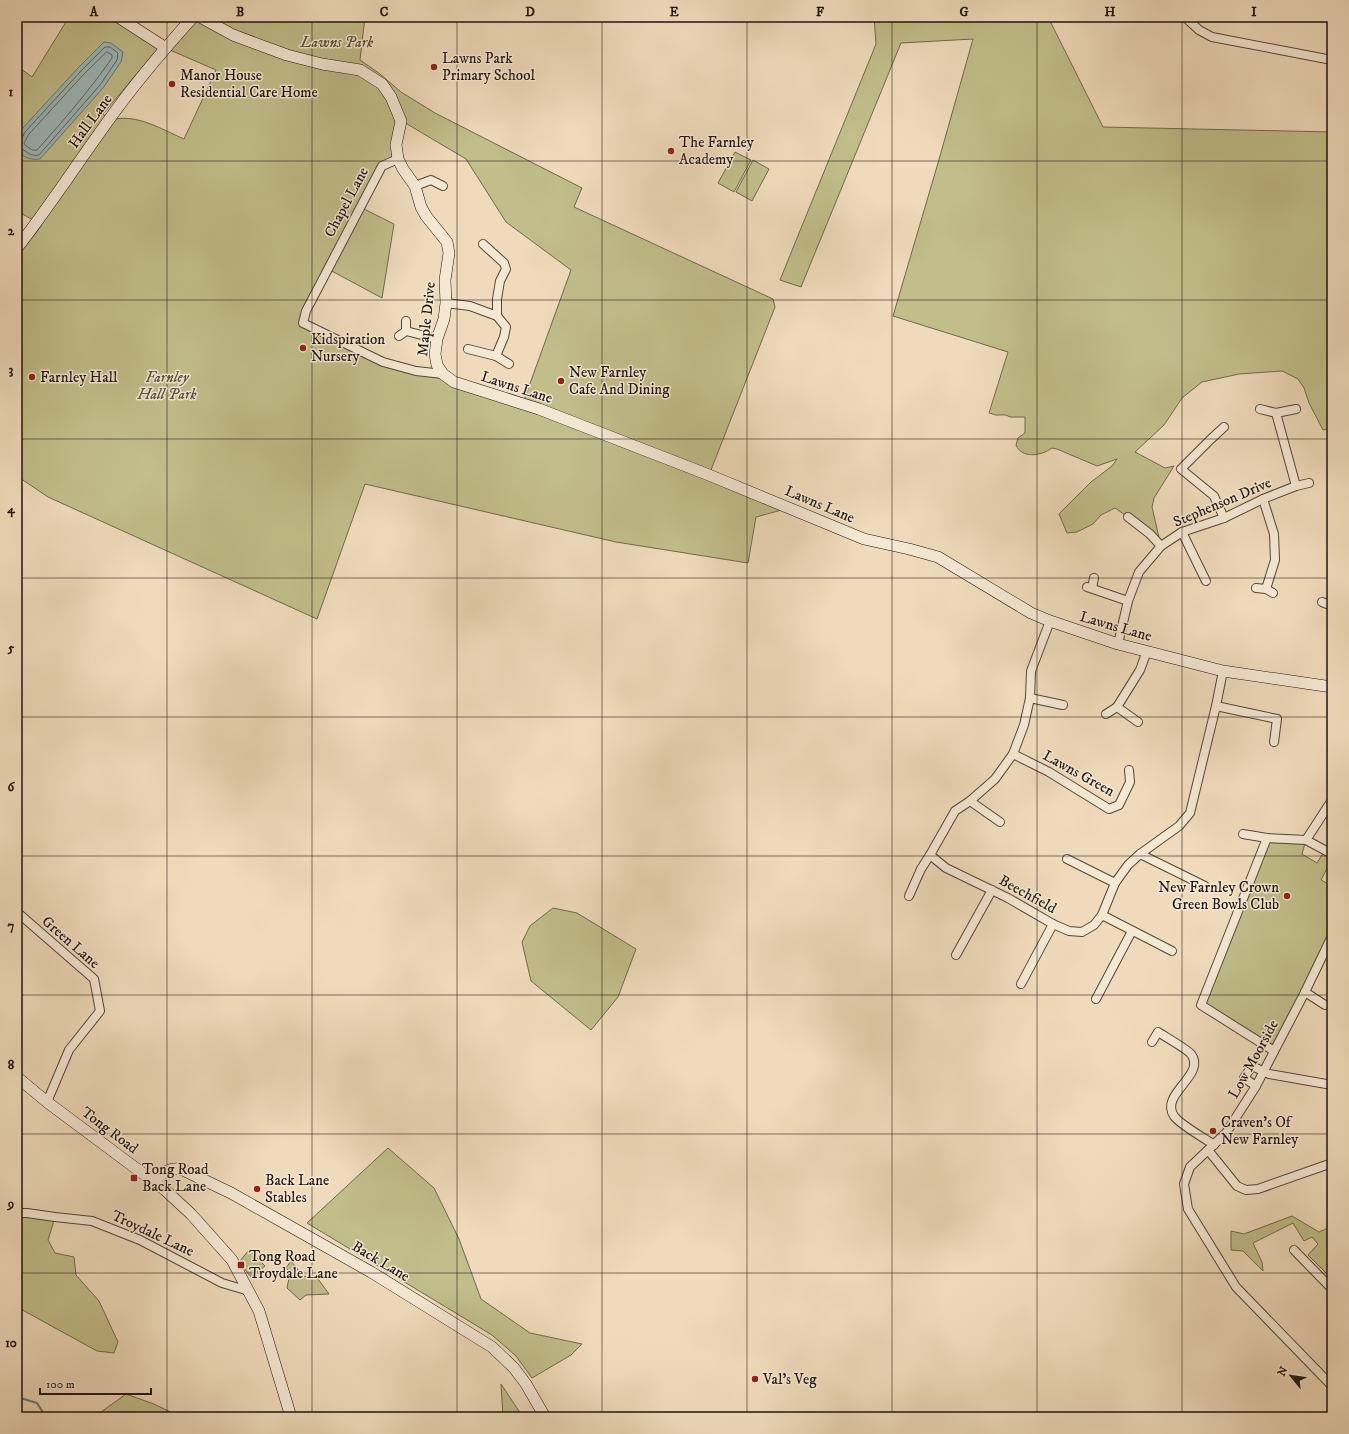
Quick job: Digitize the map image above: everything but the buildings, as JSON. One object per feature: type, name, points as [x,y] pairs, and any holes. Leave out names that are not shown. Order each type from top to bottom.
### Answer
[{"type":"street","points":[[118,17],[166,48]]},
{"type":"street","name":"Hall Lane","points":[[17,248],[119,106],[193,17]]},
{"type":"street","points":[[200,17],[233,35],[287,55],[322,64],[360,70],[382,84],[391,97],[401,121],[396,145],[398,159]]},
{"type":"street","points":[[1185,17],[1199,30],[1212,37],[1332,60]]},
{"type":"street","name":"Maple Drive","points":[[398,159],[415,186],[421,207],[426,216],[447,242],[449,253],[445,280],[446,303],[444,319],[437,339],[435,354],[436,365],[443,374]]},
{"type":"street","name":"Chapel Lane","points":[[303,323],[306,311],[313,297],[382,166],[398,159]]},
{"type":"street","points":[[415,186],[431,180],[443,186]]},
{"type":"street","points":[[483,244],[504,263],[506,269],[500,282],[497,299],[497,316]]},
{"type":"street","points":[[446,303],[470,306],[497,316],[506,327],[504,337],[496,356]]},
{"type":"street","points":[[406,321],[403,334],[437,339]]},
{"type":"street","name":"Lawns Lane","points":[[303,323],[383,362],[416,371],[443,374],[454,382],[539,408],[858,536],[938,557],[1031,613],[1050,621],[1118,644],[1223,671],[1332,687]]},
{"type":"street","points":[[468,349],[496,356],[509,364]]},
{"type":"street","points":[[1260,409],[1276,413],[1296,410]]},
{"type":"street","points":[[1276,413],[1296,486]]},
{"type":"street","points":[[1224,428],[1181,469],[1214,496],[1224,518]]},
{"type":"street","name":"Stephenson Drive","points":[[1118,644],[1128,601],[1139,572],[1161,546],[1182,532],[1224,518],[1263,499],[1296,486],[1309,483]]},
{"type":"street","points":[[1256,588],[1269,591],[1275,560],[1274,534],[1263,499]]},
{"type":"street","points":[[1128,517],[1150,534],[1161,546]]},
{"type":"street","points":[[1182,532],[1206,581]]},
{"type":"street","points":[[1094,578],[1089,587],[1128,601]]},
{"type":"street","points":[[1322,602],[1332,606]]},
{"type":"street","points":[[909,896],[921,869],[955,811],[970,801],[995,779],[1013,754],[1024,725],[1030,698],[1031,671],[1050,621]]},
{"type":"street","points":[[1106,714],[1117,707],[1140,670],[1147,651]]},
{"type":"street","name":"Beechfield","points":[[930,855],[946,868],[1008,898],[1053,924],[1069,931],[1082,932],[1094,926],[1102,915],[1115,883],[1128,866],[1140,854],[1179,826],[1190,813],[1223,671]]},
{"type":"street","points":[[1030,698],[1063,704]]},
{"type":"street","points":[[1216,706],[1277,719],[1274,742]]},
{"type":"street","points":[[1117,707],[1138,722]]},
{"type":"street","name":"Lawns Green","points":[[1013,754],[1049,772],[1109,809],[1119,805],[1130,782],[1129,770]]},
{"type":"street","points":[[1306,840],[1332,800]]},
{"type":"street","points":[[970,801],[1000,822]]},
{"type":"street","points":[[1244,834],[1268,838],[1306,840],[1332,854]]},
{"type":"street","points":[[1268,838],[1201,1005],[1274,1051]]},
{"type":"street","points":[[1140,854],[1205,886]]},
{"type":"street","points":[[1067,859],[1115,883]]},
{"type":"street","points":[[956,955],[992,890]]},
{"type":"street","name":"Green Lane","points":[[17,912],[94,979],[100,1011],[69,1050],[47,1102]]},
{"type":"street","points":[[1102,915],[1172,952]]},
{"type":"street","points":[[1021,984],[1053,924]]},
{"type":"street","points":[[1096,999],[1132,931]]},
{"type":"street","name":"Low Moorside","points":[[1332,936],[1305,992],[1256,1086],[1226,1133],[1190,1167],[1184,1184],[1188,1209],[1236,1287],[1332,1386]]},
{"type":"street","points":[[1305,992],[1326,1005],[1332,1006]]},
{"type":"street","points":[[1152,1042],[1158,1032],[1191,1054],[1194,1063],[1190,1075],[1173,1098],[1170,1109],[1175,1118],[1211,1147],[1237,1186],[1246,1190],[1258,1188],[1332,1163]]},
{"type":"street","points":[[1256,1086],[1244,1078],[1252,1066],[1263,1072],[1332,1085]]},
{"type":"street","name":"Tong Road","points":[[17,1077],[47,1102],[153,1182],[191,1214],[232,1260],[259,1311],[291,1417]]},
{"type":"street","name":"Back Lane","points":[[153,1182],[166,1170],[174,1168],[181,1169],[231,1193],[371,1272],[492,1347],[514,1368],[526,1384],[545,1417]]},
{"type":"street","name":"Troydale Lane","points":[[17,1213],[92,1221],[140,1240],[222,1283],[249,1291]]},
{"type":"street","points":[[1294,1250],[1332,1288]]},
{"type":"green space","name":"Farnley Hall Park","points":[[69,17],[118,17],[161,45],[103,114],[111,120],[120,118],[139,120],[184,139],[216,70],[170,50],[200,17],[365,17],[360,60],[380,74],[401,92],[435,113],[582,188],[574,207],[773,299],[775,307],[709,475],[789,508],[756,517],[748,563],[616,542],[365,484],[317,619],[48,497],[17,476],[17,257],[42,225],[17,211],[17,66],[32,77]],"holes":[[[402,121],[466,159],[506,222],[571,270],[523,403],[428,371],[383,362],[303,322],[328,269],[382,298],[394,224],[360,207],[382,166],[398,159]]]},
{"type":"green space","points":[[874,17],[1048,17],[1103,127],[1332,132],[1332,428],[1323,430],[1309,403],[1304,388],[1298,379],[1282,371],[1239,374],[1202,382],[1182,398],[1164,425],[1135,452],[1165,468],[1174,466],[1154,498],[1152,507],[1161,546],[1128,517],[1115,508],[1101,515],[1093,524],[1077,532],[1067,533],[1059,514],[1091,482],[1112,466],[1117,459],[1097,466],[1052,448],[1043,453],[1032,455],[1023,452],[1016,445],[1018,438],[1025,433],[1025,417],[1010,417],[1006,415],[989,413],[1008,352],[893,316],[973,39],[901,43],[801,287],[780,280],[876,44]]},
{"type":"green space","points":[[735,152],[751,160],[734,192],[718,183]]},
{"type":"green space","points":[[753,160],[769,169],[752,201],[736,192]]},
{"type":"green space","points":[[1267,838],[1306,840],[1302,854],[1317,863],[1325,850],[1332,854],[1332,859],[1321,880],[1332,886],[1332,936],[1274,1051],[1201,1005]]},
{"type":"green space","points":[[553,908],[577,913],[636,949],[618,997],[591,1030],[531,981],[522,942],[530,926]]},
{"type":"green space","points":[[388,1148],[434,1188],[459,1239],[481,1299],[530,1333],[582,1344],[571,1355],[532,1378],[516,1356],[492,1335],[307,1223]]},
{"type":"green space","points":[[17,1208],[24,1213],[55,1217],[48,1240],[55,1253],[74,1257],[76,1275],[99,1301],[118,1342],[114,1353],[97,1351],[17,1307]]},
{"type":"green space","points":[[1292,1216],[1319,1232],[1326,1229],[1332,1216],[1332,1275],[1330,1277],[1308,1255],[1318,1244],[1312,1237],[1304,1241],[1293,1223],[1253,1243],[1262,1262],[1263,1271],[1243,1251],[1231,1250],[1231,1231],[1244,1234]]},
{"type":"green space","points":[[249,1250],[265,1266],[251,1277],[239,1262]]},
{"type":"green space","points":[[291,1261],[303,1276],[318,1279],[329,1294],[306,1295],[300,1300],[287,1288],[290,1273],[286,1268]]},
{"type":"green space","points":[[501,1384],[523,1417],[503,1417]]},
{"type":"green space","points":[[126,1394],[154,1404],[181,1417],[94,1417]]},
{"type":"water","points":[[104,42],[111,43],[123,52],[121,62],[103,88],[40,159],[28,158],[17,151],[17,140],[21,130]]},
{"type":"waterway","points":[[17,1397],[37,1403],[46,1417]]},
{"type":"place","name":"Lawns Park Primary School","points":[[434,67]]},
{"type":"place","name":"Manor House Residential Care Home","points":[[172,84]]},
{"type":"place","name":"The Farnley Academy","points":[[671,151]]},
{"type":"place","name":"Kidspiration Nursery","points":[[303,348]]},
{"type":"place","name":"Farnley Hall","points":[[32,377]]},
{"type":"place","name":"New Farnley Cafe And Dining","points":[[561,381]]},
{"type":"place","name":"New Farnley Crown Green Bowls Club","points":[[1287,896]]},
{"type":"place","name":"Craven's Of New Farnley","points":[[1213,1131]]},
{"type":"place","name":"Tong Road Back Lane","points":[[134,1178]]},
{"type":"place","name":"Back Lane Stables","points":[[257,1189]]},
{"type":"place","name":"Tong Road Troydale Lane","points":[[241,1265]]},
{"type":"place","name":"Val's Veg","points":[[755,1379]]},
{"type":"park label","name":"Lawns Park","points":[[337,42]]}]
